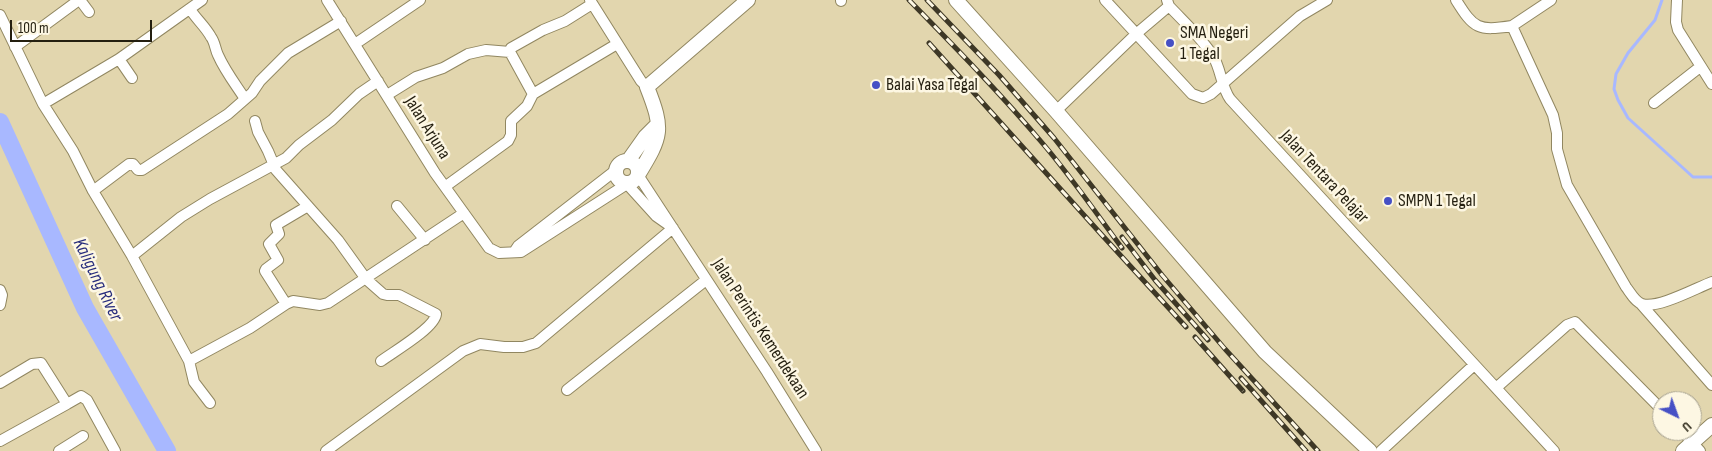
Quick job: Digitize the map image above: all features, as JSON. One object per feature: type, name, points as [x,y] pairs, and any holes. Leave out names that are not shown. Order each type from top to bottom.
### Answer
[{"type":"street","points":[[15,47],[80,0],[89,12]]},
{"type":"street","points":[[43,104],[119,59],[202,0]]},
{"type":"street","name":"Jalan Arjuna","points":[[327,0],[435,173],[489,248],[499,253],[514,252]]},
{"type":"street","points":[[355,44],[420,0]]},
{"type":"street","points":[[647,87],[748,0]]},
{"type":"street","points":[[956,0],[1056,111],[1266,352],[1370,451]]},
{"type":"street","points":[[1105,0],[1196,97],[1203,98],[1223,84],[1300,16],[1327,0]]},
{"type":"street","points":[[1456,0],[1472,23],[1483,29],[1512,26],[1551,0]]},
{"type":"street","points":[[1677,0],[1676,22],[1678,30],[1712,84]]},
{"type":"street","points":[[510,52],[511,48],[516,44],[565,21],[591,2],[647,87],[655,107],[658,138],[655,148],[636,180],[521,252],[514,252]]},
{"type":"street","points":[[1056,111],[1168,3]]},
{"type":"street","name":"Jalan Tentara Pelajar","points":[[1168,3],[1213,56],[1230,99],[1554,451]]},
{"type":"street","points":[[190,9],[197,20],[205,26],[213,39],[216,53],[245,99]]},
{"type":"street","points":[[0,15],[43,104],[73,152],[93,191],[132,256],[189,361],[194,382],[210,403]]},
{"type":"street","points":[[93,191],[129,164],[133,164],[138,170],[142,170],[221,119],[245,99],[288,53],[341,21]]},
{"type":"street","points":[[1512,26],[1553,115],[1557,133],[1557,150],[1567,185],[1574,199],[1626,287],[1712,386]]},
{"type":"street","points":[[446,186],[508,141],[511,135],[511,121],[527,106],[533,94],[618,44]]},
{"type":"street","points":[[387,95],[416,77],[443,68],[468,54],[486,50],[510,52]]},
{"type":"street","points":[[510,52],[533,94]]},
{"type":"street","points":[[119,59],[132,78]]},
{"type":"street","points":[[1654,103],[1700,67]]},
{"type":"street","points":[[132,256],[180,217],[286,158],[299,145],[332,120],[359,94],[378,81]]},
{"type":"street","points":[[255,121],[258,132],[276,170],[338,240],[366,279],[383,294],[387,296],[399,295],[436,314],[432,324],[419,335],[380,361]]},
{"type":"street","points":[[514,252],[518,246],[616,170],[619,164],[628,161],[645,136],[657,126]]},
{"type":"street","name":"Jalan Perintis Kemerdekaan","points":[[628,161],[635,164],[638,175],[660,206],[816,451]]},
{"type":"street","name":"Jalan Perintis Kemerdekaan","points":[[616,170],[617,178],[627,184],[656,216],[673,228]]},
{"type":"street","points":[[286,304],[265,271],[278,260],[269,244],[278,236],[277,224],[308,206]]},
{"type":"street","points":[[397,206],[425,240]]},
{"type":"street","points":[[189,361],[250,328],[293,301],[320,305],[328,304],[464,213]]},
{"type":"street","points":[[326,451],[463,351],[480,344],[523,347],[536,343],[673,228]]},
{"type":"street","points":[[567,390],[706,280]]},
{"type":"street","points":[[1641,304],[1652,304],[1666,300],[1712,282]]},
{"type":"street","points":[[0,290],[2,295],[0,305]]},
{"type":"street","points":[[1496,388],[1566,324],[1575,322],[1652,400]]},
{"type":"street","points":[[0,383],[32,364],[41,363],[67,404]]},
{"type":"street","points":[[1381,451],[1474,365]]},
{"type":"street","points":[[0,442],[79,397],[84,396],[114,451]]},
{"type":"street","points":[[1692,448],[1712,425]]},
{"type":"street","points":[[58,451],[83,436]]},
{"type":"waterway","points":[[1662,0],[1655,20],[1628,53],[1616,74],[1614,89],[1628,118],[1693,177],[1712,177]]},
{"type":"waterway","name":"Kaligung River","points":[[0,122],[85,308],[167,451]]},
{"type":"railway","points":[[909,0],[1028,126],[1064,170],[1122,248]]},
{"type":"railway","points":[[927,0],[999,75],[1054,138],[1162,275],[1225,349],[1318,451]]},
{"type":"railway","points":[[929,43],[1186,327]]},
{"type":"railway","points":[[1122,237],[1155,280],[1208,340]]},
{"type":"railway","points":[[1195,337],[1243,391]]},
{"type":"railway","points":[[1241,378],[1306,451]]},
{"type":"place","name":"SMA Negeri 1 Tegal","points":[[1170,43]]},
{"type":"place","name":"Balai Yasa Tegal","points":[[876,85]]},
{"type":"place","name":"SMPN 1 Tegal","points":[[1388,201]]}]
